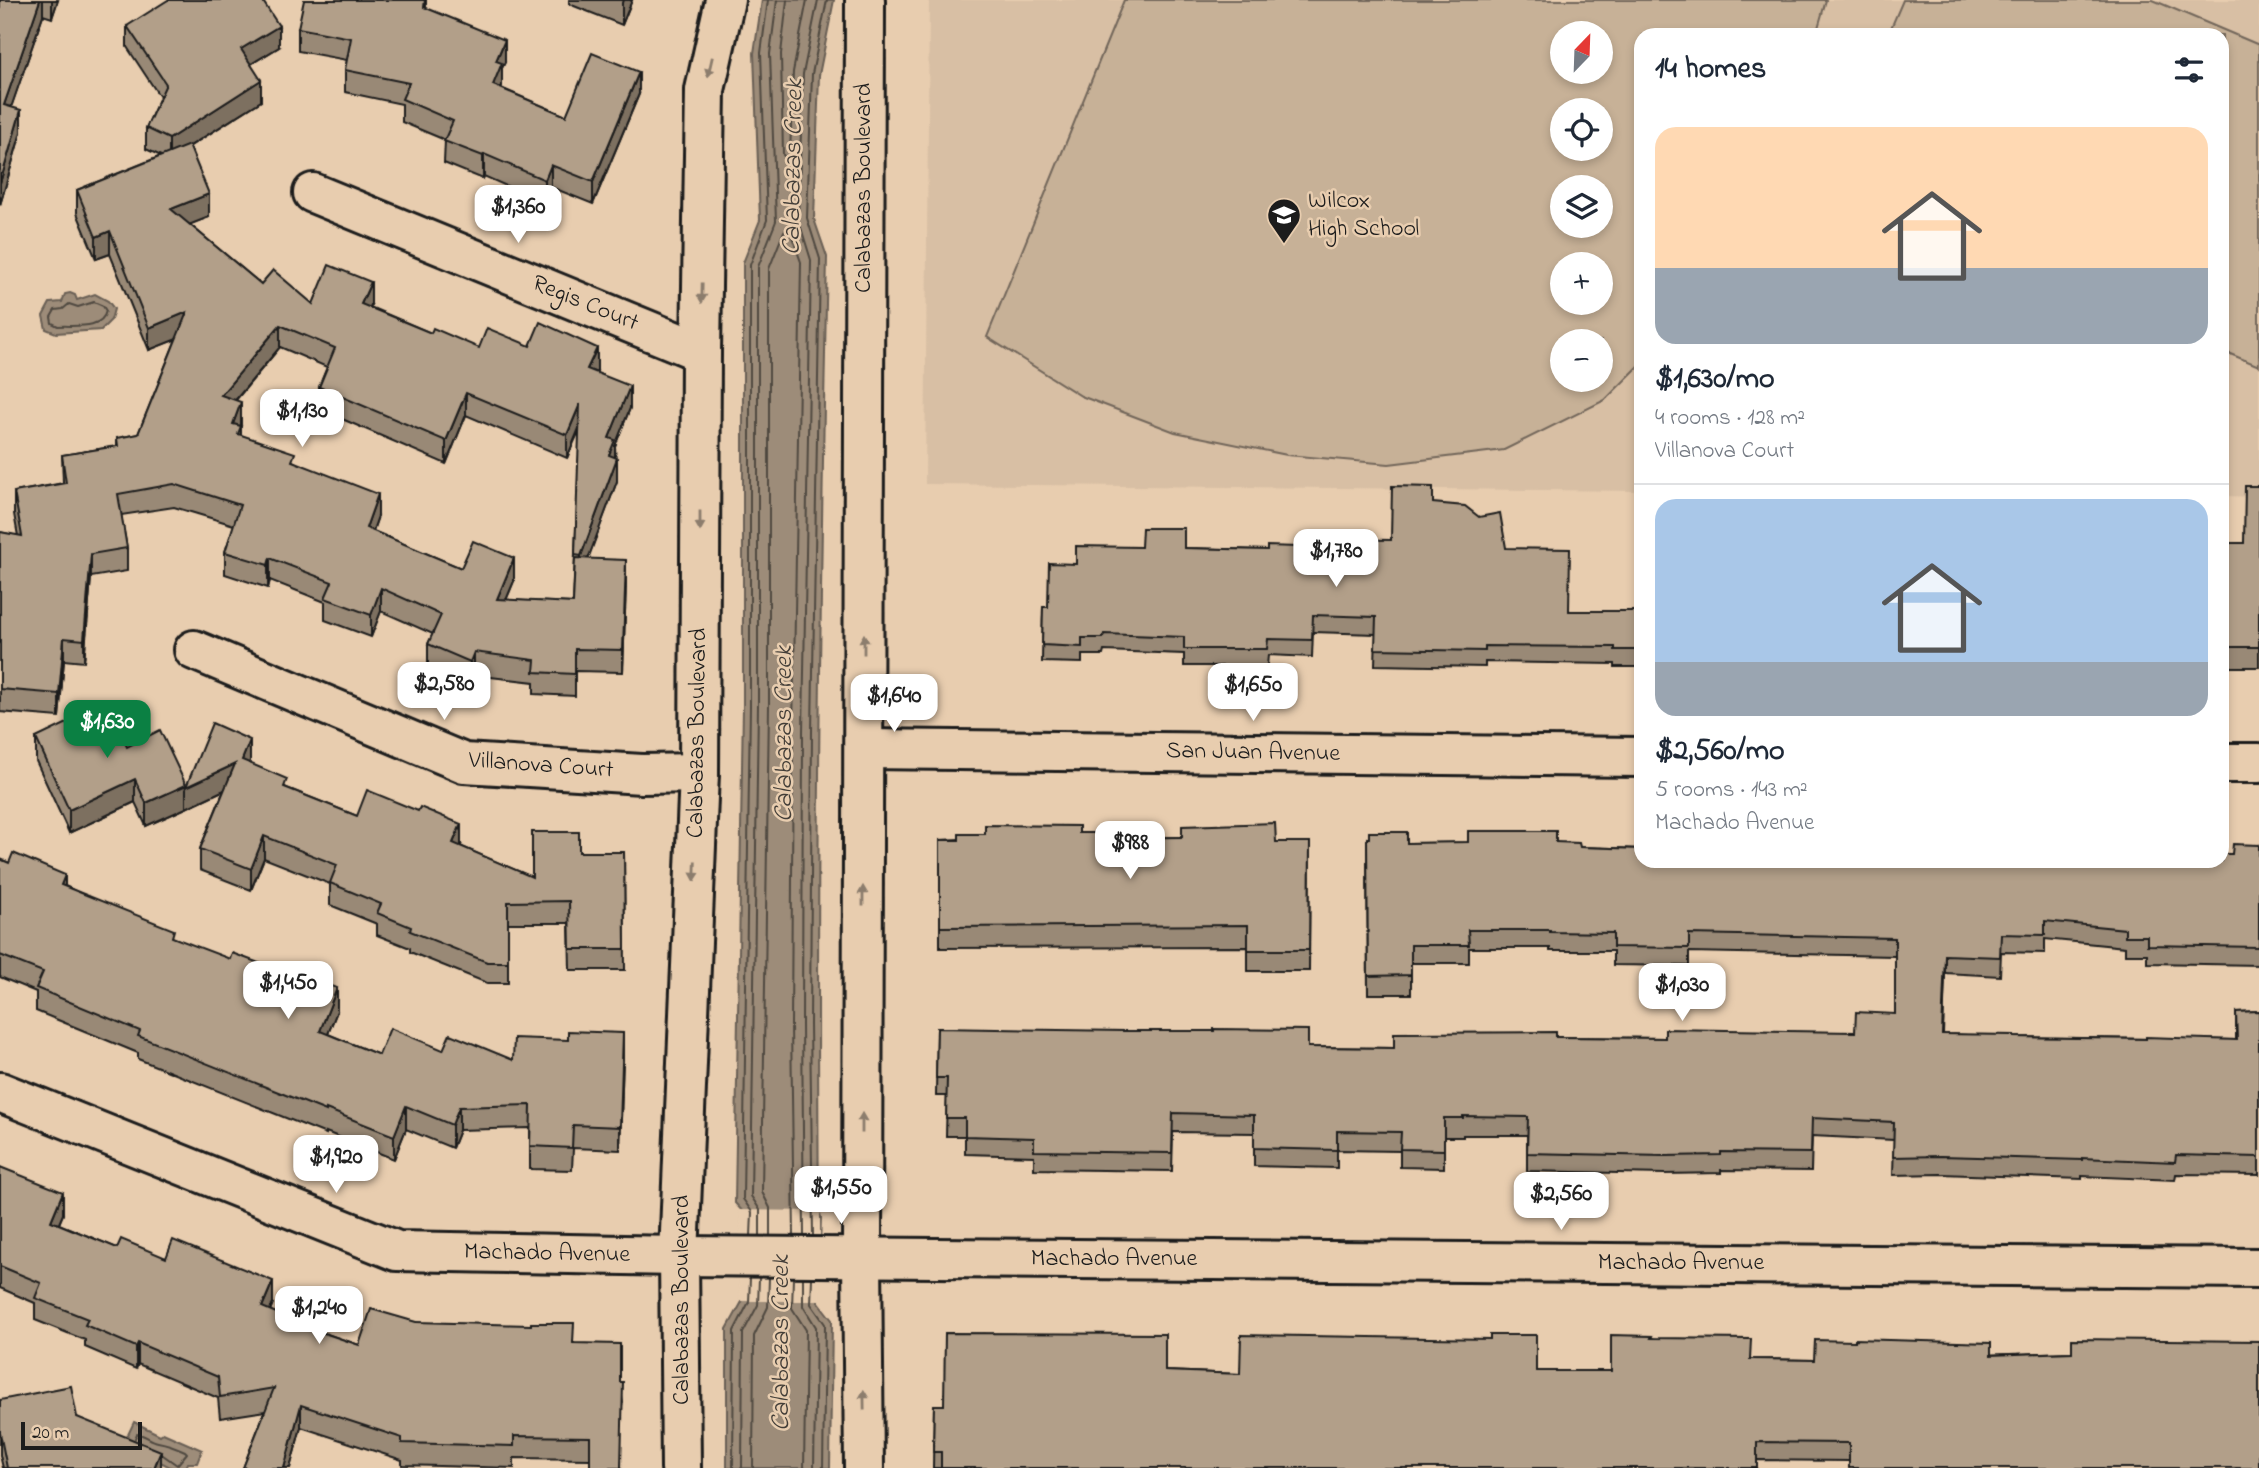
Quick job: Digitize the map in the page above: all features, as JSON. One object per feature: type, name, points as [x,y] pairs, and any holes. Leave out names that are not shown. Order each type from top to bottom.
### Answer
[{"type":"street","name":"Calabazas Boulevard","points":[[681,1468],[679,1256],[699,773],[705,90],[725,0]]},
{"type":"street","name":"Calabazas Boulevard","points":[[864,1468],[862,1257],[865,0]]},
{"type":"street","name":"Regis Court","points":[[313,193],[701,352]]},
{"type":"street","name":"Villanova Court","points":[[194,650],[464,763],[642,774],[699,773]]},
{"type":"street","name":"San Juan Avenue","points":[[864,749],[1634,757]]},
{"type":"street","points":[[2229,763],[2259,763]]},
{"type":"street","name":"Machado Avenue","points":[[0,1093],[397,1251],[679,1256],[2259,1268]]},
{"type":"shaded area","name":"Wilcox High School","points":[[929,0],[2259,0],[2259,497],[2229,496],[2229,28],[1634,28],[1634,491],[925,484]]},
{"type":"shaded area","name":"Wilcox High School","points":[[1124,0],[1826,0],[1818,28],[1634,28],[1634,371],[1613,392],[1605,400],[1504,450],[1389,464],[1287,455],[1175,432],[1081,396],[987,337]]},
{"type":"shaded area","points":[[1903,0],[2153,0],[2219,28],[1891,28]]},
{"type":"shaded area","points":[[2229,32],[2259,45],[2259,366],[2229,354]]},
{"type":"water","points":[[762,0],[834,0],[819,75],[814,219],[827,257],[819,735],[818,1093],[821,1217],[818,1302],[832,1320],[830,1468],[727,1468],[727,1329],[743,1300],[745,1214],[735,1203],[743,706],[743,263],[760,220],[754,53]]},
{"type":"water","points":[[65,294],[75,295],[77,300],[95,294],[108,301],[114,309],[111,320],[101,330],[56,333],[46,329],[43,316],[50,303],[62,302]]},
{"type":"water","points":[[134,1422],[160,1435],[163,1433],[202,1450],[197,1463],[188,1463],[186,1468],[172,1468],[124,1443]]},
{"type":"pier","name":"Calabazas Creek","points":[[739,1210],[820,1211],[820,1301],[739,1301]]},
{"type":"building","points":[[0,0],[40,0],[4,105],[21,110],[0,183]]},
{"type":"building","points":[[168,0],[262,0],[279,26],[241,49],[261,80],[169,139],[146,128],[166,84],[127,26]]},
{"type":"building","points":[[304,0],[425,0],[424,7],[505,40],[496,61],[502,63],[493,85],[566,116],[592,53],[639,72],[593,182],[551,165],[545,180],[484,154],[483,156],[444,141],[453,121],[402,99],[409,83],[345,70],[351,38],[298,28]]},
{"type":"building","points":[[189,145],[209,194],[171,209],[261,284],[273,270],[313,304],[329,265],[371,282],[361,304],[431,333],[433,328],[479,348],[487,328],[530,346],[540,322],[597,348],[587,369],[630,386],[609,438],[615,440],[609,455],[617,458],[581,556],[575,555],[580,404],[567,435],[466,393],[446,441],[319,387],[335,348],[280,325],[221,395],[241,402],[233,424],[241,426],[238,434],[295,453],[292,461],[378,494],[366,528],[461,568],[473,541],[514,558],[497,599],[573,603],[575,558],[626,560],[623,650],[575,649],[575,674],[534,672],[535,660],[474,652],[470,662],[428,644],[441,615],[381,588],[371,615],[325,598],[332,582],[270,558],[268,565],[225,552],[240,505],[174,484],[118,494],[127,548],[91,554],[84,640],[64,638],[59,694],[0,689],[0,532],[22,536],[14,492],[66,483],[62,455],[118,446],[117,438],[138,434],[187,312],[149,328],[110,231],[96,237],[77,190]]},
{"type":"building","points":[[1392,486],[1433,487],[1433,503],[1465,506],[1479,517],[1500,513],[1506,548],[1570,549],[1569,611],[1634,611],[1634,650],[1615,650],[1615,647],[1485,646],[1485,651],[1375,649],[1376,617],[1313,615],[1312,640],[1268,639],[1267,649],[1184,649],[1184,637],[1104,634],[1103,638],[1082,638],[1082,647],[1042,645],[1043,607],[1048,607],[1049,563],[1076,564],[1076,546],[1141,547],[1142,528],[1184,528],[1184,548],[1330,548],[1330,539],[1391,540]]},
{"type":"building","points":[[2245,486],[2259,486],[2259,647],[2229,647],[2229,543],[2244,543]]},
{"type":"building","points":[[107,704],[127,747],[160,730],[186,785],[146,803],[135,779],[69,810],[36,738]]},
{"type":"building","points":[[212,723],[250,740],[242,760],[287,779],[284,787],[357,816],[367,790],[418,811],[420,807],[461,824],[453,843],[532,877],[532,832],[579,832],[579,852],[624,852],[625,949],[570,949],[569,901],[508,902],[508,962],[487,962],[410,931],[411,927],[377,913],[381,904],[330,883],[337,865],[264,836],[251,869],[200,849],[235,764],[186,787]]},
{"type":"building","points":[[1275,823],[1276,842],[1310,842],[1309,950],[1248,950],[1248,925],[940,927],[940,840],[959,840],[959,834],[985,834],[985,825],[1079,826],[1079,833],[1102,833],[1102,838],[1182,837],[1182,826]]},
{"type":"building","points":[[1468,831],[1556,831],[1556,842],[1579,843],[1580,847],[1634,849],[1634,868],[2229,868],[2229,854],[2232,854],[2233,844],[2259,845],[2259,947],[2147,945],[2147,936],[2125,936],[2125,929],[2045,921],[2045,935],[2001,934],[2000,957],[1945,955],[1942,1034],[2237,1040],[2236,1012],[2259,1011],[2259,1157],[2176,1155],[2175,1162],[2082,1158],[1893,1157],[1894,1122],[1812,1118],[1811,1153],[1721,1152],[1721,1155],[1664,1156],[1527,1153],[1528,1117],[1463,1116],[1444,1118],[1444,1150],[1400,1149],[1401,1132],[1337,1131],[1337,1150],[1254,1148],[1254,1115],[1173,1113],[1172,1153],[1034,1151],[1034,1138],[965,1136],[965,1118],[946,1118],[947,1078],[936,1078],[937,1028],[1308,1030],[1308,1047],[1394,1048],[1394,1033],[1556,1032],[1556,1037],[1665,1038],[1665,1029],[1855,1032],[1856,1012],[1895,1014],[1895,938],[1689,934],[1689,948],[1613,947],[1613,933],[1468,930],[1469,945],[1411,945],[1411,975],[1368,976],[1369,832],[1407,832],[1407,843],[1468,842]]},
{"type":"building","points":[[13,853],[65,875],[61,885],[174,930],[172,937],[230,959],[232,953],[283,972],[285,967],[337,988],[320,1031],[379,1055],[390,1028],[443,1050],[450,1034],[513,1060],[514,1038],[568,1040],[568,1031],[623,1033],[620,1127],[573,1125],[572,1148],[530,1146],[531,1105],[459,1107],[452,1125],[406,1106],[394,1136],[138,1036],[140,1031],[36,988],[43,972],[0,955],[0,859],[9,863]]},
{"type":"building","points":[[0,1167],[63,1192],[51,1221],[117,1248],[121,1239],[166,1258],[173,1240],[273,1281],[262,1307],[359,1345],[371,1309],[416,1322],[531,1325],[574,1323],[573,1343],[620,1344],[620,1382],[623,1382],[621,1468],[590,1468],[590,1437],[514,1436],[514,1446],[402,1443],[402,1438],[301,1405],[284,1468],[243,1468],[274,1388],[220,1397],[218,1377],[138,1343],[136,1347],[85,1325],[88,1319],[35,1298],[41,1283],[0,1266]]},
{"type":"building","points":[[945,1333],[1165,1334],[1165,1371],[1240,1374],[1241,1335],[1490,1339],[1490,1335],[1536,1335],[1536,1371],[1611,1371],[1611,1335],[1751,1339],[1750,1359],[1814,1360],[1815,1340],[1991,1343],[1991,1355],[2072,1352],[2072,1339],[2259,1341],[2259,1468],[1849,1468],[1849,1443],[1757,1442],[1757,1468],[941,1468],[941,1452],[933,1452],[934,1405],[944,1405]]},
{"type":"building","points":[[71,1386],[77,1417],[161,1451],[154,1468],[7,1468],[0,1433],[0,1400]]},
{"type":"place","name":"Wilcox High School","points":[[1284,245]]}]
